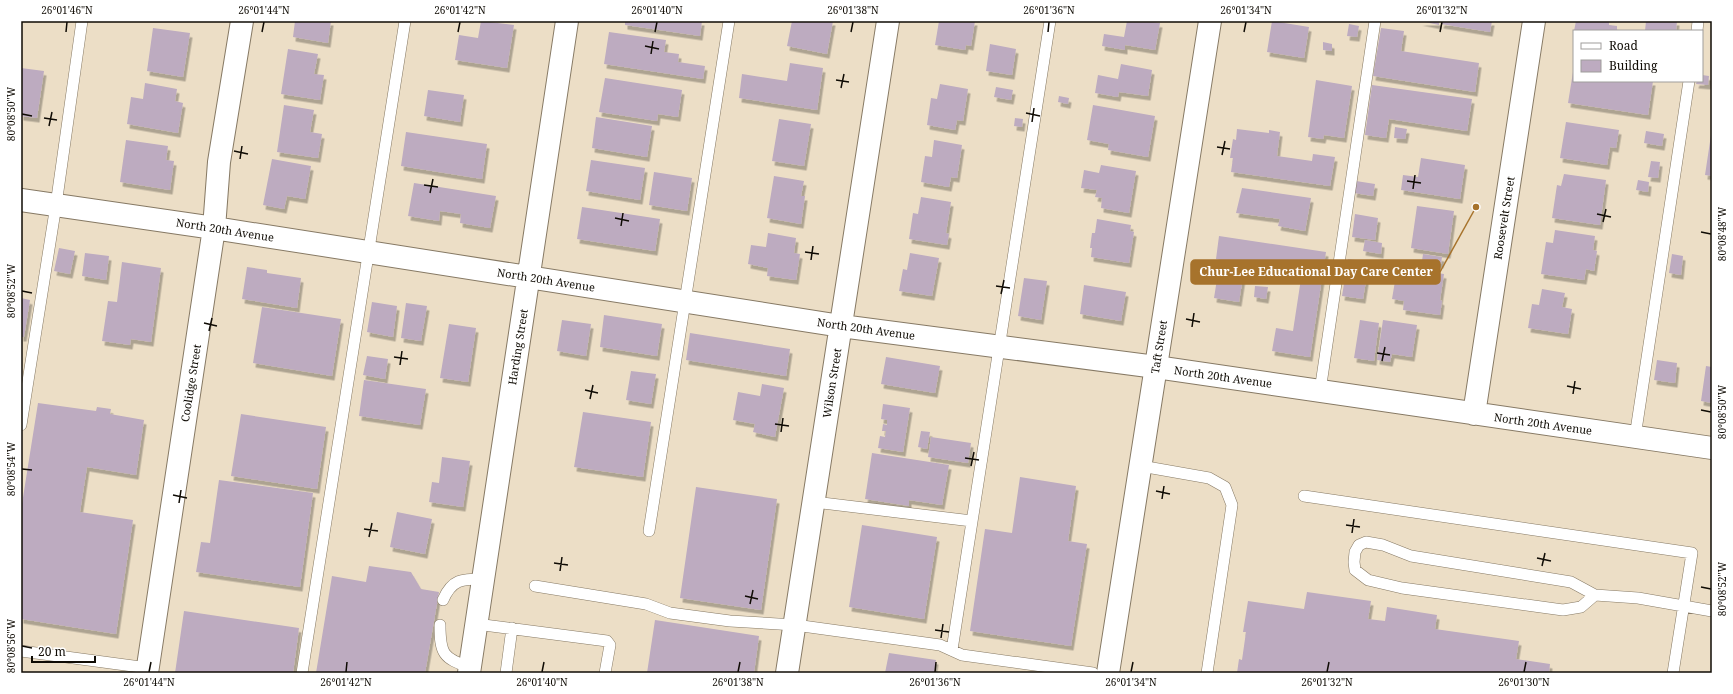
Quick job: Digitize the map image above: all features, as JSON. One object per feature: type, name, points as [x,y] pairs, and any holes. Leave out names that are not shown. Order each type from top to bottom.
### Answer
[{"type":"street","name":"Coolidge Street","points":[[148,670],[214,228],[219,162],[242,21]]},
{"type":"street","name":"Harding Street","points":[[470,670],[567,21]]},
{"type":"street","name":"Wilson Street","points":[[787,673],[888,21]]},
{"type":"street","name":"Taft Street","points":[[1108,673],[1210,21]]},
{"type":"street","name":"Roosevelt Street","points":[[1474,414],[1534,21]]},
{"type":"street","name":"North 20th Avenue","points":[[21,200],[214,228],[841,326],[1156,367],[1712,448]]},
{"type":"lane","points":[[21,425],[56,205],[82,21]]},
{"type":"lane","points":[[302,673],[405,21]]},
{"type":"lane","points":[[649,531],[729,21]]},
{"type":"lane","points":[[952,650],[1050,21]]},
{"type":"lane","points":[[1320,392],[1375,21]]},
{"type":"lane","points":[[1635,437],[1689,82]]},
{"type":"lane","points":[[1141,466],[1209,478],[1225,487],[1232,505],[1207,673]]},
{"type":"lane","points":[[1304,496],[1692,553],[1673,673]]},
{"type":"lane","points":[[814,502],[972,520]]},
{"type":"lane","points":[[1595,595],[1581,607],[1564,610],[1402,588],[1368,580],[1361,575],[1355,570],[1355,552],[1359,545],[1366,542],[1383,545],[1411,556],[1571,582],[1595,595],[1638,598],[1712,611]]},
{"type":"lane","points":[[443,600],[446,591],[457,582],[465,579],[483,579]]},
{"type":"lane","points":[[535,586],[646,604],[670,613],[730,621],[795,625],[940,645],[962,655],[1093,673]]},
{"type":"lane","points":[[476,624],[607,641],[610,645],[605,673]]},
{"type":"lane","points":[[440,625],[440,640],[443,651],[448,659],[470,670]]},
{"type":"lane","points":[[506,673],[512,628]]},
{"type":"lane","points":[[21,651],[148,670]]},
{"type":"building","points":[[295,21],[331,21],[328,43],[293,37]]},
{"type":"building","points":[[481,21],[514,25],[507,68],[455,60],[459,35],[478,38]]},
{"type":"building","points":[[625,21],[702,21],[700,36],[625,25]]},
{"type":"building","points":[[792,21],[833,21],[827,54],[787,46]]},
{"type":"building","points":[[939,21],[975,21],[971,46],[966,45],[965,50],[935,45]]},
{"type":"building","points":[[1127,21],[1160,23],[1155,50],[1125,45],[1125,50],[1102,46],[1104,34],[1124,37]]},
{"type":"building","points":[[1272,21],[1309,27],[1304,58],[1267,52]]},
{"type":"building","points":[[1420,21],[1439,21],[1439,25]]},
{"type":"building","points":[[1442,21],[1492,21],[1490,32],[1441,24]]},
{"type":"building","points":[[1576,21],[1609,21],[1609,25],[1617,26],[1617,30],[1574,30]]},
{"type":"building","points":[[1646,21],[1677,21],[1676,30],[1645,30]]},
{"type":"building","points":[[1349,24],[1359,26],[1357,37],[1347,36]]},
{"type":"building","points":[[153,28],[190,33],[183,77],[147,71]]},
{"type":"building","points":[[1381,28],[1404,31],[1401,51],[1479,63],[1475,92],[1373,76]]},
{"type":"building","points":[[609,32],[666,40],[664,52],[679,54],[678,62],[705,66],[703,79],[604,64]]},
{"type":"building","points":[[1323,42],[1332,44],[1332,51],[1323,50]]},
{"type":"building","points":[[990,44],[1016,49],[1012,75],[986,71]]},
{"type":"building","points":[[288,49],[318,54],[314,74],[324,75],[320,100],[281,94]]},
{"type":"building","points":[[790,63],[823,68],[817,110],[739,98],[742,74],[787,81]]},
{"type":"building","points":[[1121,64],[1152,70],[1148,96],[1119,92],[1118,97],[1095,93],[1098,75],[1118,79]]},
{"type":"building","points":[[21,68],[44,71],[37,118],[21,116]]},
{"type":"building","points":[[1573,72],[1573,82],[1653,82],[1648,115],[1568,103]]},
{"type":"building","points":[[1703,75],[1709,76],[1708,85],[1696,84],[1697,82],[1703,82]]},
{"type":"building","points":[[605,78],[682,90],[678,117],[658,114],[657,121],[599,112]]},
{"type":"building","points":[[1316,80],[1352,86],[1344,138],[1324,135],[1323,139],[1308,137]]},
{"type":"building","points":[[145,83],[177,89],[175,101],[183,103],[178,133],[127,124],[131,97],[143,99]]},
{"type":"building","points":[[940,84],[968,89],[963,121],[957,120],[955,130],[927,125],[931,98],[937,99]]},
{"type":"building","points":[[1372,85],[1472,99],[1467,131],[1389,119],[1386,138],[1365,135]]},
{"type":"building","points":[[996,87],[1013,90],[1011,100],[994,97]]},
{"type":"building","points":[[428,90],[464,95],[460,122],[424,116]]},
{"type":"building","points":[[1059,96],[1069,98],[1068,104],[1058,102]]},
{"type":"building","points":[[284,105],[314,110],[310,132],[322,134],[318,158],[277,152]]},
{"type":"building","points":[[1093,105],[1155,116],[1148,157],[1108,150],[1109,144],[1087,140]]},
{"type":"building","points":[[596,117],[652,126],[647,157],[592,148]]},
{"type":"building","points":[[1015,118],[1023,119],[1022,127],[1014,126]]},
{"type":"building","points":[[779,119],[811,124],[804,166],[772,161]]},
{"type":"building","points":[[1566,122],[1619,130],[1616,148],[1610,147],[1607,165],[1560,158]]},
{"type":"building","points":[[1395,127],[1407,129],[1405,139],[1394,138]]},
{"type":"building","points":[[1237,129],[1269,133],[1269,130],[1280,132],[1277,156],[1312,161],[1313,154],[1335,157],[1330,186],[1231,172],[1233,158],[1230,158],[1233,139],[1236,140]]},
{"type":"building","points":[[1646,131],[1664,134],[1662,146],[1644,143]]},
{"type":"building","points":[[406,132],[487,144],[482,179],[401,166]]},
{"type":"building","points":[[1712,135],[1712,176],[1705,175]]},
{"type":"building","points":[[126,140],[168,146],[166,160],[174,161],[170,190],[120,182]]},
{"type":"building","points":[[934,140],[962,145],[957,178],[951,177],[949,187],[921,182],[925,156],[932,157]]},
{"type":"building","points":[[1421,158],[1465,165],[1460,199],[1401,190],[1403,175],[1418,177]]},
{"type":"building","points":[[272,159],[311,166],[305,199],[287,196],[284,209],[263,205]]},
{"type":"building","points":[[591,160],[645,168],[640,200],[586,191]]},
{"type":"building","points":[[1651,161],[1660,162],[1658,178],[1648,177]]},
{"type":"building","points":[[1101,165],[1136,171],[1129,213],[1101,208],[1102,198],[1095,197],[1097,190],[1081,188],[1084,170],[1099,173]]},
{"type":"building","points":[[654,172],[692,178],[687,211],[649,205]]},
{"type":"building","points":[[1564,174],[1606,180],[1600,225],[1552,218],[1557,185],[1561,186]]},
{"type":"building","points":[[774,176],[804,181],[801,196],[805,196],[801,224],[767,218]]},
{"type":"building","points":[[1638,180],[1649,182],[1648,192],[1636,190]]},
{"type":"building","points":[[1356,181],[1375,184],[1373,196],[1354,193]]},
{"type":"building","points":[[414,183],[496,196],[490,228],[460,223],[461,214],[440,211],[439,221],[408,216]]},
{"type":"building","points":[[1242,188],[1311,198],[1305,231],[1278,226],[1280,219],[1236,213]]},
{"type":"building","points":[[921,197],[951,202],[946,233],[949,234],[947,245],[909,239],[913,213],[918,214]]},
{"type":"building","points":[[1417,206],[1454,211],[1448,254],[1411,248]]},
{"type":"building","points":[[582,207],[660,219],[655,251],[577,239]]},
{"type":"building","points":[[1355,214],[1378,218],[1375,240],[1352,237]]},
{"type":"building","points":[[1097,219],[1131,225],[1130,231],[1134,232],[1129,263],[1091,257],[1092,248],[1090,248],[1092,233],[1095,233]]},
{"type":"building","points":[[1555,230],[1595,236],[1593,250],[1597,251],[1594,271],[1586,269],[1584,280],[1541,274],[1546,242],[1553,243]]},
{"type":"building","points":[[768,233],[796,238],[794,253],[800,254],[796,280],[767,276],[768,268],[748,264],[751,245],[766,247]]},
{"type":"building","points":[[1219,236],[1326,252],[1310,357],[1272,351],[1276,328],[1293,331],[1302,272],[1245,264],[1239,302],[1214,298],[1220,260],[1216,259]]},
{"type":"building","points":[[1365,240],[1382,243],[1381,254],[1363,251]]},
{"type":"building","points":[[59,248],[75,251],[70,274],[54,271]]},
{"type":"building","points":[[85,253],[109,256],[106,280],[82,276]]},
{"type":"building","points":[[910,253],[939,258],[932,296],[899,291],[903,269],[907,270]]},
{"type":"building","points":[[1423,254],[1442,257],[1441,264],[1422,261]]},
{"type":"building","points":[[1672,254],[1683,256],[1681,275],[1669,273]]},
{"type":"building","points":[[1348,259],[1369,262],[1363,299],[1342,296]]},
{"type":"building","points":[[122,262],[161,268],[151,342],[131,339],[130,345],[102,341],[108,301],[117,302]]},
{"type":"building","points":[[247,267],[267,270],[267,273],[301,278],[297,308],[242,299]]},
{"type":"building","points":[[1409,269],[1444,274],[1440,300],[1442,301],[1440,315],[1403,310],[1404,301],[1392,299],[1395,281],[1404,283],[1405,280],[1407,281]]},
{"type":"building","points":[[1024,278],[1047,281],[1041,320],[1018,316]]},
{"type":"building","points":[[1084,285],[1126,292],[1121,321],[1080,314]]},
{"type":"building","points":[[1255,286],[1268,287],[1266,299],[1254,297]]},
{"type":"building","points":[[1542,289],[1565,293],[1562,307],[1572,309],[1568,334],[1528,328],[1532,304],[1539,305]]},
{"type":"building","points":[[21,298],[30,300],[24,337],[21,337]]},
{"type":"building","points":[[372,302],[397,306],[393,337],[367,332]]},
{"type":"building","points":[[406,303],[427,306],[421,341],[401,338]]},
{"type":"building","points":[[262,307],[341,319],[332,376],[253,363]]},
{"type":"building","points":[[604,315],[662,324],[657,356],[600,347]]},
{"type":"building","points":[[562,320],[591,324],[586,356],[557,351]]},
{"type":"building","points":[[1360,320],[1379,323],[1374,361],[1354,358]]},
{"type":"building","points":[[1383,320],[1417,325],[1412,357],[1392,354],[1390,362],[1377,360]]},
{"type":"building","points":[[449,324],[476,328],[468,382],[440,378]]},
{"type":"building","points":[[690,333],[790,349],[786,376],[686,360]]},
{"type":"building","points":[[367,356],[388,359],[385,379],[363,375]]},
{"type":"building","points":[[886,357],[940,366],[935,393],[881,384]]},
{"type":"building","points":[[1657,360],[1677,363],[1675,383],[1654,380]]},
{"type":"building","points":[[1706,366],[1712,367],[1712,403],[1701,401]]},
{"type":"building","points":[[631,371],[656,374],[651,404],[626,400]]},
{"type":"building","points":[[364,380],[426,389],[420,425],[359,416]]},
{"type":"building","points":[[762,384],[784,388],[775,437],[753,432],[755,424],[733,420],[738,392],[760,396]]},
{"type":"building","points":[[38,403],[96,411],[97,407],[111,409],[110,414],[144,420],[136,475],[87,467],[80,512],[133,520],[116,634],[21,619],[21,510]]},
{"type":"building","points":[[883,404],[910,408],[903,452],[878,448],[880,436],[885,437],[886,431],[882,431],[883,424],[887,425],[887,420],[881,419]]},
{"type":"building","points":[[583,412],[651,422],[643,477],[574,467]]},
{"type":"building","points":[[241,414],[326,427],[317,489],[231,476]]},
{"type":"building","points":[[921,431],[930,432],[927,449],[918,447]]},
{"type":"building","points":[[931,437],[971,443],[968,463],[928,457]]},
{"type":"building","points":[[872,453],[949,465],[942,505],[909,500],[909,506],[865,499]]},
{"type":"building","points":[[442,457],[470,461],[463,507],[429,502],[432,482],[439,483]]},
{"type":"building","points":[[1020,477],[1076,486],[1068,541],[1087,544],[1071,646],[970,631],[985,529],[1012,533]]},
{"type":"building","points":[[219,480],[313,493],[300,587],[196,572],[201,542],[210,543]]},
{"type":"building","points":[[696,487],[777,499],[761,610],[680,598]]},
{"type":"building","points":[[397,512],[432,519],[425,554],[390,547]]},
{"type":"building","points":[[862,525],[937,537],[924,619],[849,607]]},
{"type":"building","points":[[369,566],[411,572],[421,589],[439,592],[425,673],[316,673],[332,576],[366,582]]},
{"type":"building","points":[[1307,592],[1371,601],[1368,619],[1385,621],[1387,607],[1437,615],[1435,629],[1519,641],[1516,659],[1550,664],[1549,673],[1237,673],[1239,659],[1242,660],[1246,632],[1243,632],[1248,601],[1304,609]]},
{"type":"building","points":[[184,611],[299,628],[293,673],[175,673]]},
{"type":"building","points":[[655,620],[759,636],[754,673],[647,673]]},
{"type":"building","points":[[889,653],[936,660],[934,673],[885,673]]},
{"type":"place","name":"Chur-Lee Educational Day Care Center","points":[[1476,207]]}]
